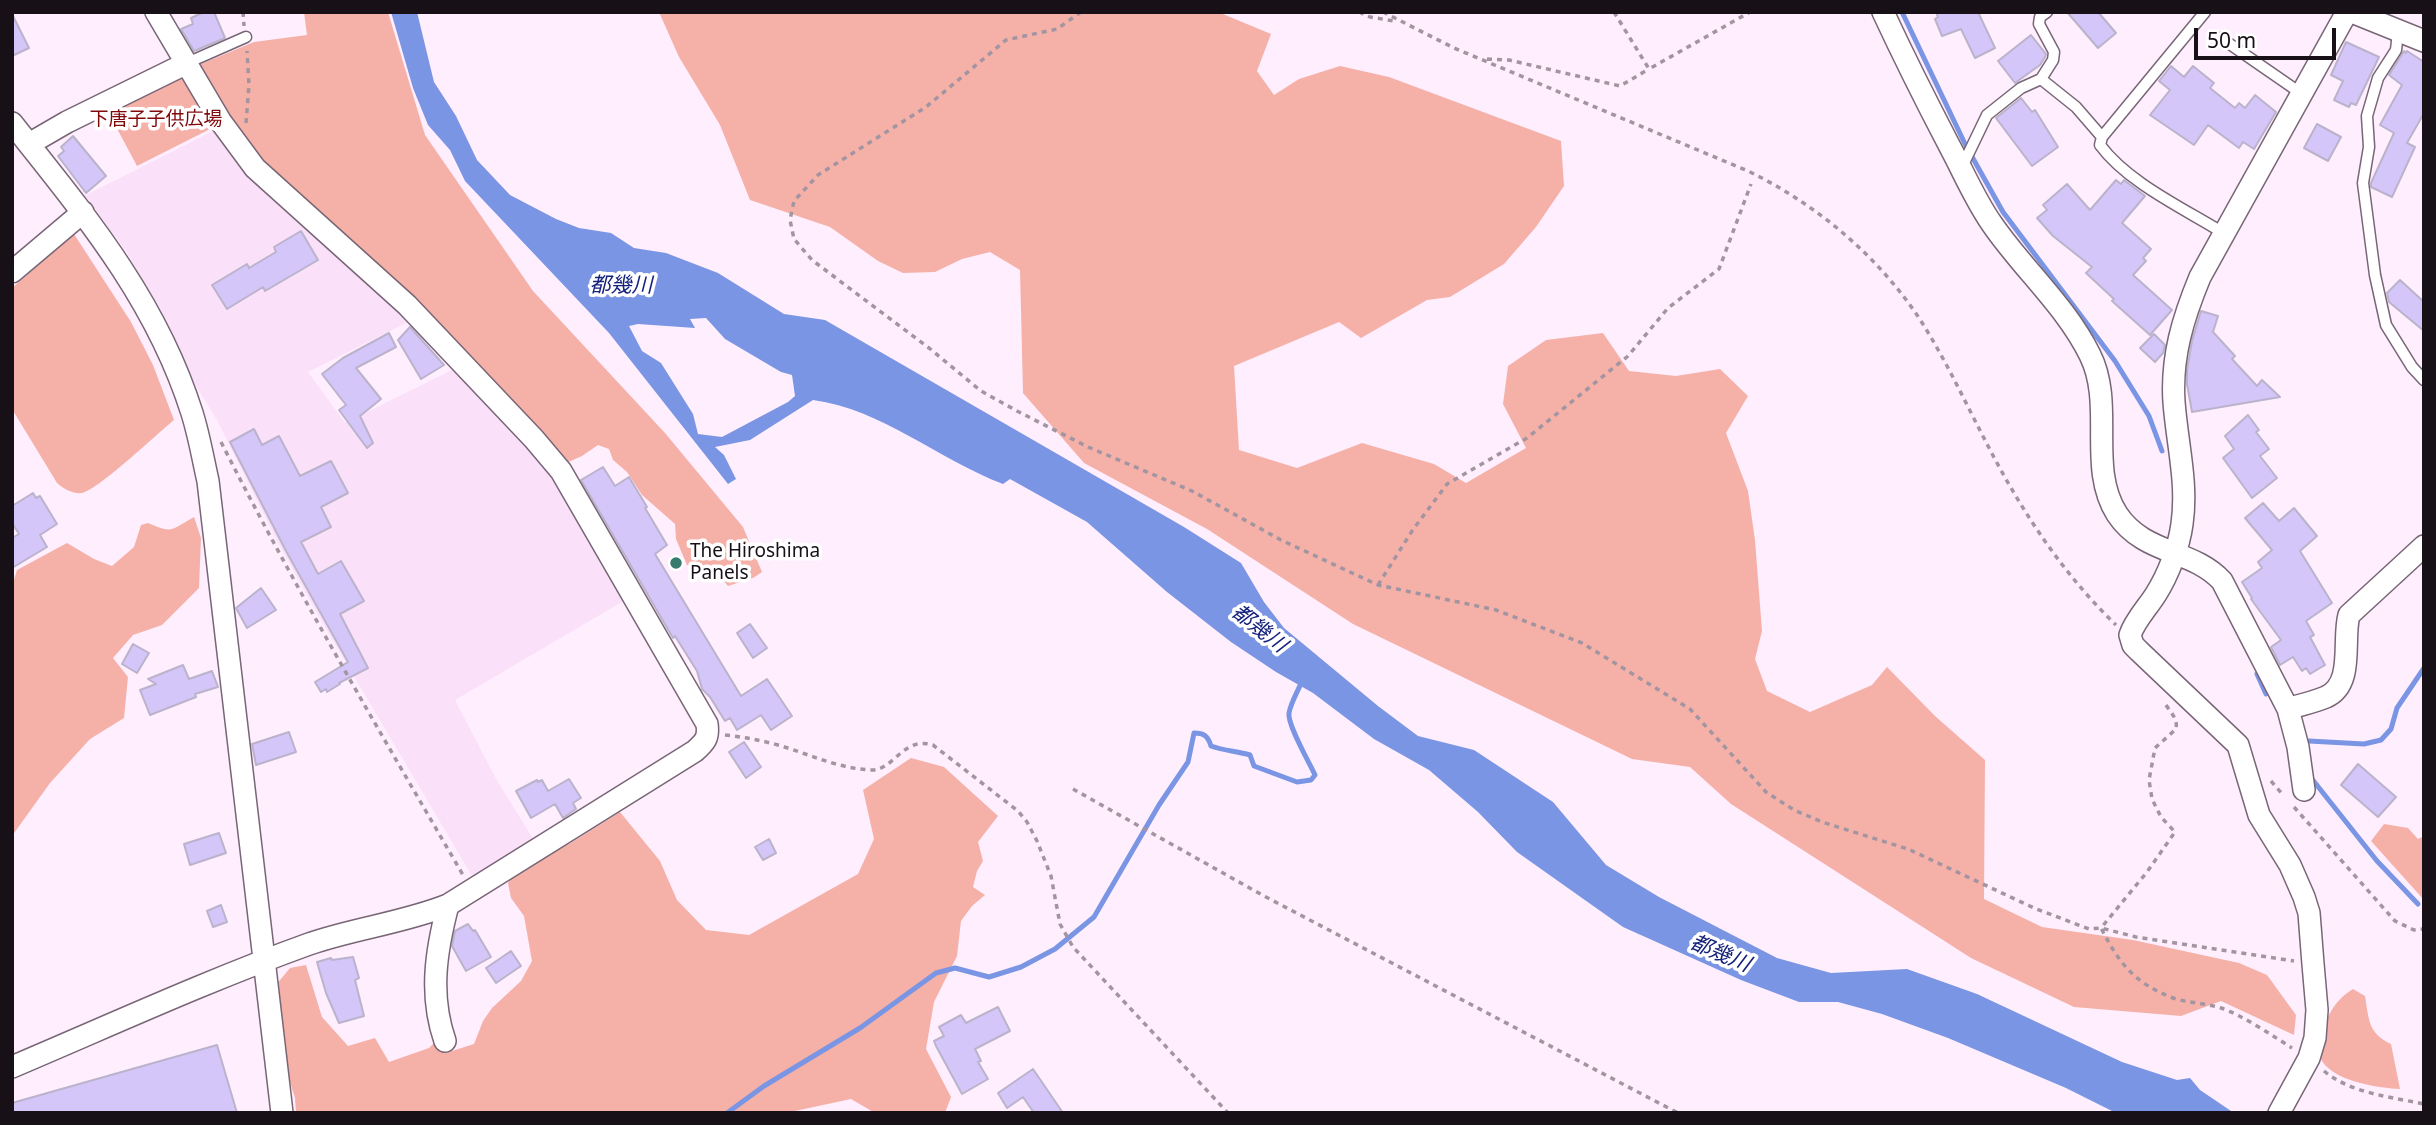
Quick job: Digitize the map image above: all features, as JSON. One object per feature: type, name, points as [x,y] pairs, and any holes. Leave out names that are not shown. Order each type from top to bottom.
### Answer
[{"type":"street","points":[[12,1067],[265,960],[342,932],[388,924],[448,905],[695,751],[706,741],[709,734],[707,724],[561,471],[525,429],[407,305],[256,168],[221,122],[156,12]]},
{"type":"street","points":[[1883,12],[1990,222],[2077,331],[2091,356],[2102,392],[2105,480],[2111,502],[2137,535],[2147,542],[2206,567],[2222,581],[2288,709],[2298,747],[2304,790]]},
{"type":"street","points":[[2279,1113],[2309,1058],[2315,1038],[2317,1010],[2309,913],[2304,897],[2290,865],[2259,815],[2241,748],[2131,640],[2132,629],[2157,592],[2182,527],[2185,503],[2173,374],[2179,335],[2200,277],[2347,12]]},
{"type":"street","points":[[2353,12],[2424,41]]},
{"type":"street","points":[[29,144],[67,122],[187,63]]},
{"type":"street","points":[[12,123],[83,212],[130,278],[173,363],[193,414],[208,481],[282,1113]]},
{"type":"street","points":[[12,272],[83,212]]},
{"type":"street","points":[[2288,709],[2337,690],[2344,670],[2349,615],[2424,547]]},
{"type":"street","points":[[445,1041],[435,1000],[435,973],[438,943],[448,905]]},
{"type":"lane","points":[[1961,169],[1987,115],[2021,88],[2041,79],[2053,61],[2054,52],[2039,24],[2040,18],[2047,12]]},
{"type":"lane","points":[[2205,12],[2102,137],[2100,145],[2109,157],[2129,173],[2225,234]]},
{"type":"lane","points":[[2398,32],[2396,50],[2378,78],[2367,116],[2369,147],[2363,183],[2375,275],[2386,325],[2412,367],[2424,380]]},
{"type":"lane","points":[[187,63],[246,37]]},
{"type":"lane","points":[[2221,38],[2302,94]]},
{"type":"lane","points":[[2041,79],[2076,107],[2102,137]]},
{"type":"path","points":[[239,145],[246,124],[249,85],[243,12]]},
{"type":"path","points":[[1081,12],[1056,29],[1006,40],[926,107],[818,175],[794,201],[790,220],[794,239],[812,260],[929,348],[981,391],[1088,447],[1192,491],[1281,540],[1378,584],[1496,610],[1582,643],[1690,709],[1766,792],[1794,810],[1822,822],[1908,849],[2089,929],[2101,928],[2136,937],[2313,964]]},
{"type":"path","points":[[1359,12],[1370,17],[1399,21]]},
{"type":"path","points":[[1383,12],[1481,59],[1748,171],[1790,194],[1834,224],[1898,290],[1917,316],[1940,352],[2007,481],[2040,533],[2085,593],[2131,640]]},
{"type":"path","points":[[1614,12],[1649,68]]},
{"type":"path","points":[[1481,59],[1509,61],[1620,86],[1750,12]]},
{"type":"path","points":[[1378,584],[1412,531],[1447,484],[1527,438],[1628,356],[1668,308],[1719,269],[1751,184]]},
{"type":"path","points":[[193,414],[208,426],[220,441],[335,656],[471,889]]},
{"type":"path","points":[[2101,928],[2147,872],[2175,832],[2161,817],[2152,799],[2149,780],[2155,748],[2176,729],[2175,718],[2161,699]]},
{"type":"path","points":[[709,734],[746,738],[850,769],[863,770],[877,770],[911,746],[923,742],[933,745],[997,794],[1027,822],[1051,876],[1060,924],[1073,947],[1228,1113]]},
{"type":"path","points":[[2268,778],[2395,921],[2405,928],[2424,929]]},
{"type":"path","points":[[1073,789],[1264,896],[1678,1113]]},
{"type":"path","points":[[2101,928],[2126,970],[2148,985],[2174,998],[2222,1009],[2309,1058],[2335,1081],[2375,1094],[2424,1104]]},
{"type":"shaded area","points":[[217,129],[268,194],[345,258],[412,320],[308,372],[345,423],[458,367],[545,461],[627,599],[455,700],[495,777],[535,842],[481,879],[472,876],[322,622],[277,541],[216,418],[191,378],[161,310],[126,251],[84,196]]},
{"type":"green space","points":[[304,12],[388,12],[425,135],[533,291],[665,433],[743,527],[762,572],[753,578],[728,586],[715,570],[687,565],[676,539],[675,524],[642,495],[627,472],[613,460],[609,449],[598,445],[566,463],[500,407],[292,210],[197,74],[201,64],[254,42],[307,35]]},
{"type":"green space","points":[[659,12],[1218,12],[1271,34],[1257,71],[1274,95],[1299,79],[1340,66],[1389,77],[1561,141],[1564,186],[1536,227],[1504,264],[1450,297],[1427,300],[1361,338],[1339,322],[1234,366],[1239,450],[1297,468],[1362,443],[1434,464],[1466,483],[1526,448],[1503,404],[1508,366],[1546,340],[1603,333],[1629,371],[1676,376],[1720,369],[1748,396],[1726,433],[1748,491],[1762,631],[1755,659],[1767,691],[1810,712],[1872,685],[1887,667],[1935,716],[1985,760],[1984,899],[2042,927],[2133,940],[2239,963],[2267,975],[2296,1015],[2294,1035],[2221,1001],[2181,1016],[2074,1007],[1971,958],[1731,804],[1690,767],[1632,759],[1353,624],[1207,529],[1084,463],[1023,393],[1020,270],[990,252],[962,259],[935,272],[903,273],[878,261],[830,227],[750,200],[720,125],[679,57]]},
{"type":"green space","name":"下唐子子供広場","points":[[180,76],[186,79],[218,125],[137,166],[106,108]]},
{"type":"green space","points":[[74,234],[131,322],[153,365],[174,420],[101,482],[82,493],[68,491],[57,483],[12,409],[12,288]]},
{"type":"green space","points":[[194,517],[201,538],[199,588],[162,625],[133,635],[113,658],[128,677],[124,718],[90,739],[50,783],[12,836],[12,586],[17,570],[67,543],[112,566],[134,547],[141,525],[148,523],[163,529],[172,529]]},
{"type":"green space","points":[[911,758],[944,767],[998,816],[978,842],[983,861],[973,887],[985,895],[961,921],[957,956],[934,1002],[926,1049],[951,1097],[945,1113],[875,1113],[851,1099],[794,1113],[296,1113],[295,1098],[281,1054],[276,985],[290,968],[306,965],[322,1017],[348,1046],[375,1038],[389,1062],[429,1048],[439,1038],[452,1051],[474,1044],[483,1021],[492,1008],[521,981],[532,961],[524,916],[511,898],[508,883],[521,866],[547,850],[569,844],[620,812],[660,861],[677,900],[706,930],[749,935],[858,874],[874,839],[863,790]]},
{"type":"green space","points":[[2384,824],[2408,828],[2418,839],[2424,836],[2424,900],[2371,841]]},
{"type":"green space","points":[[2353,989],[2365,996],[2374,1030],[2391,1044],[2400,1089],[2350,1080],[2332,1071],[2321,1059],[2317,1049],[2325,1023],[2333,1008]]},
{"type":"water","name":"都幾川","points":[[391,12],[417,12],[434,82],[456,116],[477,160],[510,195],[579,228],[611,233],[634,248],[666,253],[718,273],[784,314],[825,320],[1184,527],[1241,563],[1264,602],[1284,628],[1378,706],[1418,736],[1474,750],[1553,802],[1606,865],[1659,897],[1777,958],[1831,973],[1907,969],[1977,994],[2122,1062],[2177,1080],[2190,1078],[2200,1090],[2234,1113],[2116,1113],[2066,1088],[1948,1038],[1882,1014],[1838,1002],[1799,1002],[1741,980],[1623,927],[1517,852],[1478,812],[1429,770],[1374,739],[1313,693],[1231,642],[1167,592],[1087,522],[1010,479],[1003,484],[979,474],[887,424],[838,405],[813,400],[750,440],[715,447],[724,455],[736,479],[728,484],[609,333],[465,181],[450,150],[428,125],[413,88]],"holes":[[[706,318],[725,339],[781,372],[792,375],[795,396],[722,437],[698,434],[693,414],[661,363],[642,351],[629,326],[638,324],[695,328],[690,319]]]},
{"type":"building","points":[[204,12],[214,12],[225,38],[194,51],[181,29],[193,24],[191,18]]},
{"type":"building","points":[[1936,12],[1978,12],[1995,48],[1975,58],[1961,29],[1942,36],[1935,19],[1938,17]]},
{"type":"building","points":[[2067,12],[2098,12],[2116,33],[2098,48]]},
{"type":"building","points":[[12,14],[29,48],[12,56]]},
{"type":"building","points":[[2031,35],[2046,54],[2045,57],[2040,65],[2015,83],[1998,61]]},
{"type":"building","points":[[2346,42],[2379,57],[2356,105],[2351,103],[2349,107],[2334,100],[2343,81],[2331,75]]},
{"type":"building","points":[[2404,51],[2424,62],[2424,113],[2407,143],[2415,147],[2392,197],[2371,187],[2371,183],[2394,133],[2380,125],[2402,85],[2389,75]]},
{"type":"building","points":[[2171,66],[2184,77],[2193,66],[2214,83],[2210,88],[2235,108],[2239,103],[2245,108],[2255,95],[2276,112],[2254,149],[2243,142],[2239,148],[2208,125],[2194,145],[2150,115],[2170,90],[2159,81]]},
{"type":"building","points":[[2021,98],[2032,112],[2035,110],[2058,147],[2032,166],[1996,118]]},
{"type":"building","points":[[2317,124],[2341,137],[2328,161],[2304,148]]},
{"type":"building","points":[[73,136],[106,176],[86,193],[58,156],[64,151],[61,147]]},
{"type":"building","points":[[2116,180],[2121,184],[2124,180],[2145,196],[2122,223],[2151,249],[2143,258],[2146,261],[2133,275],[2172,310],[2150,335],[2086,273],[2092,267],[2053,236],[2037,218],[2047,210],[2043,205],[2067,184],[2090,210]]},
{"type":"building","points":[[301,231],[318,260],[265,291],[263,287],[227,309],[212,285],[247,264],[249,268],[276,252],[274,247]]},
{"type":"building","points":[[2400,280],[2424,302],[2424,331],[2389,302],[2387,293]]},
{"type":"building","points":[[2201,311],[2218,316],[2213,332],[2235,356],[2232,359],[2257,386],[2262,380],[2280,397],[2192,412],[2187,370]]},
{"type":"building","points":[[410,327],[444,365],[421,379],[398,340]]},
{"type":"building","points":[[389,333],[396,347],[356,368],[381,399],[360,416],[373,443],[367,448],[339,410],[346,405],[322,374],[343,358]]},
{"type":"building","points":[[2154,334],[2165,345],[2163,353],[2155,362],[2140,348]]},
{"type":"building","points":[[2248,415],[2259,430],[2256,432],[2269,449],[2260,456],[2277,478],[2252,498],[2223,458],[2234,449],[2225,436]]},
{"type":"building","points":[[254,429],[262,445],[279,436],[300,476],[331,461],[348,493],[321,507],[331,527],[301,542],[318,574],[341,561],[364,601],[340,614],[368,668],[327,692],[326,689],[321,692],[315,682],[348,662],[286,551],[230,442]]},
{"type":"building","points":[[603,467],[615,486],[629,477],[667,545],[655,554],[741,696],[767,679],[792,716],[771,730],[761,715],[737,730],[730,718],[725,721],[702,689],[697,671],[675,636],[673,638],[581,480]]},
{"type":"building","points":[[33,493],[36,498],[40,496],[57,524],[40,535],[47,547],[12,568],[12,538],[19,534],[12,523],[12,506]]},
{"type":"building","points":[[2263,503],[2279,521],[2294,508],[2317,536],[2300,551],[2332,603],[2306,621],[2314,635],[2310,637],[2325,665],[2310,674],[2306,668],[2302,671],[2293,657],[2280,665],[2271,647],[2281,640],[2242,582],[2262,568],[2258,562],[2272,550],[2245,518]]},
{"type":"building","points":[[261,588],[276,610],[247,628],[236,608]]},
{"type":"building","points":[[750,624],[767,648],[753,658],[737,633]]},
{"type":"building","points":[[133,644],[149,653],[137,673],[122,664]]},
{"type":"building","points":[[183,665],[189,679],[212,671],[218,687],[195,694],[196,697],[150,715],[140,690],[156,684],[148,679]]},
{"type":"building","points":[[289,732],[296,752],[256,765],[252,744]]},
{"type":"building","points":[[744,742],[761,767],[746,778],[729,752]]},
{"type":"building","points":[[2358,764],[2396,797],[2378,817],[2341,785]]},
{"type":"building","points":[[569,779],[581,798],[573,803],[576,809],[563,818],[555,804],[531,818],[516,791],[542,780],[548,791]]},
{"type":"building","points":[[219,833],[226,853],[190,865],[184,844]]},
{"type":"building","points":[[769,839],[776,853],[763,860],[755,847]]},
{"type":"building","points":[[221,905],[227,922],[213,927],[207,911]]},
{"type":"building","points":[[468,924],[475,930],[491,957],[466,971],[452,946],[455,931]]},
{"type":"building","points":[[511,951],[521,966],[496,983],[486,968]]},
{"type":"building","points":[[353,957],[359,978],[355,980],[364,1016],[339,1023],[317,962]]},
{"type":"building","points":[[998,1007],[1010,1031],[975,1049],[981,1061],[978,1062],[988,1079],[962,1094],[934,1041],[944,1036],[939,1027],[961,1015],[966,1023]]},
{"type":"building","points":[[217,1045],[237,1113],[12,1113],[12,1103]]},
{"type":"building","points":[[1033,1069],[1063,1113],[1034,1113],[1023,1097],[1007,1108],[998,1093]]},
{"type":"waterway","points":[[1902,12],[1966,146],[2003,212],[2115,361],[2149,416],[2162,451]]},
{"type":"waterway","points":[[2309,741],[2364,744],[2381,740],[2391,729],[2397,708],[2424,668]]},
{"type":"waterway","points":[[2257,674],[2266,694]]},
{"type":"waterway","points":[[727,1113],[764,1086],[860,1028],[936,973],[955,968],[989,977],[1021,967],[1055,949],[1094,917],[1159,805],[1188,762],[1194,733],[1205,736],[1211,746],[1250,755],[1254,766],[1297,782],[1311,780],[1315,775],[1289,718],[1291,705],[1302,681]]},
{"type":"waterway","points":[[2312,779],[2377,861],[2418,904]]},
{"type":"place","name":"The Hiroshima Panels","points":[[676,563]]}]
